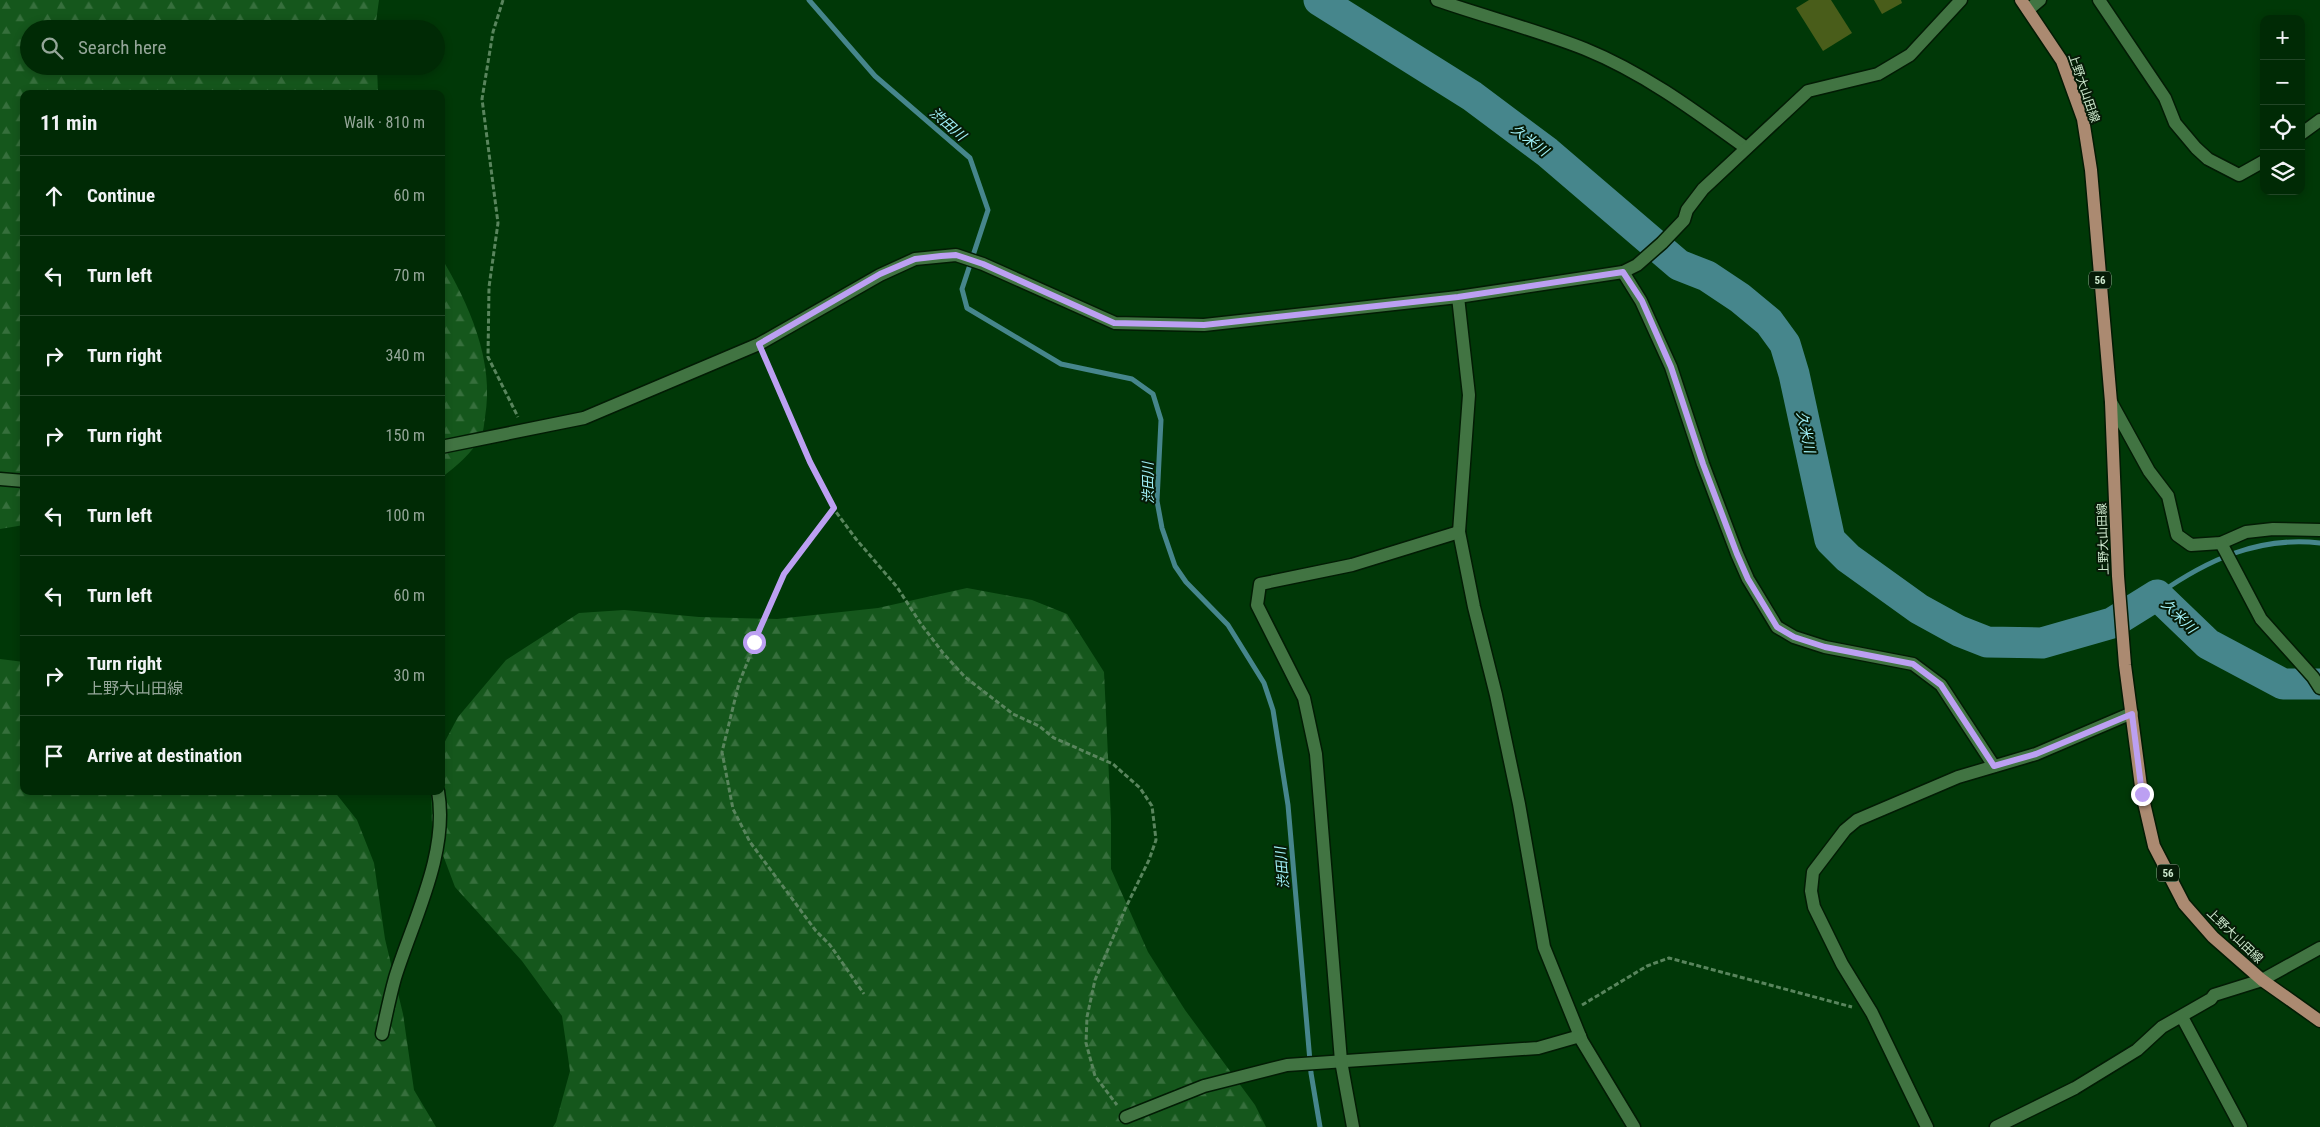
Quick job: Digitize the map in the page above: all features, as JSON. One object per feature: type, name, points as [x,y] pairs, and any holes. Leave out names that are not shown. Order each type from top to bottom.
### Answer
[{"type":"main road","name":"上野大山田線","points":[[2025,5],[2062,62],[2083,119],[2091,170],[2111,402],[2118,576],[2126,665],[2142,794],[2154,846],[2184,904],[2213,937],[2262,980],[2320,1021]]},
{"type":"street","points":[[1437,0],[1585,50],[1658,86],[1704,116],[1746,148]]},
{"type":"street","points":[[445,446],[584,418],[759,344],[880,274],[915,259],[956,255],[983,264],[1114,323],[1204,325],[1458,297],[1623,272],[1637,265],[1684,220],[1687,210],[1703,188],[1808,91],[1878,74],[1910,55],[1961,0]]},
{"type":"street","points":[[2025,5],[2040,0]]},
{"type":"street","points":[[2099,0],[2165,98],[2176,123],[2196,148],[2208,159],[2239,175],[2260,163]]},
{"type":"street","points":[[2305,131],[2320,120]]},
{"type":"street","points":[[1623,272],[1642,301],[1671,367],[1703,464],[1737,554],[1748,579],[1777,627],[1794,637],[1825,647],[1913,664],[1941,685],[1994,766]]},
{"type":"street","points":[[1458,297],[1469,395],[1459,532],[1474,607],[1496,695],[1519,804],[1544,947],[1580,1036],[1634,1127]]},
{"type":"street","points":[[2111,402],[2149,471],[2168,496],[2177,534],[2191,546],[2221,543],[2246,532],[2273,529],[2320,530]]},
{"type":"street","points":[[0,480],[20,481]]},
{"type":"street","points":[[1353,1127],[1335,1061],[1316,754],[1304,698],[1257,605],[1260,584],[1352,565],[1459,532]]},
{"type":"street","points":[[2221,543],[2261,619],[2317,682]]},
{"type":"street","points":[[1927,1127],[1872,1013],[1842,964],[1814,907],[1811,891],[1813,872],[1846,830],[1857,820],[1958,777],[2036,754],[2132,714]]},
{"type":"street","points":[[382,1034],[395,978],[428,883],[438,832],[438,795]]},
{"type":"street","points":[[1996,1127],[2074,1088],[2137,1050],[2162,1027],[2182,1017],[2214,995],[2262,980],[2320,948]]},
{"type":"street","points":[[2182,1017],[2241,1127]]},
{"type":"street","points":[[1126,1117],[1204,1086],[1287,1065],[1538,1048],[1580,1036]]},
{"type":"path","points":[[504,0],[493,32],[482,99],[498,223],[489,286],[488,357],[524,429]]},
{"type":"path","points":[[759,344],[810,462],[834,508],[856,539],[897,586],[921,624],[943,653],[966,677],[1013,714],[1038,726],[1054,738],[1113,764],[1140,788],[1152,806],[1156,840],[1149,860],[1126,907],[1095,980],[1087,1017],[1086,1043],[1095,1076],[1126,1117]]},
{"type":"path","points":[[834,508],[784,574],[739,683],[722,752],[733,809],[750,842],[816,931],[830,945],[864,994]]},
{"type":"path","points":[[1570,1012],[1647,966],[1669,958],[1872,1013]]},
{"type":"green space","points":[[0,0],[379,0],[376,20],[20,20],[20,75],[377,75],[378,90],[20,90],[20,526],[0,529]]},
{"type":"green space","points":[[445,264],[470,314],[483,355],[486,375],[487,396],[483,432],[468,454],[445,475]]},
{"type":"green space","points":[[967,588],[1032,600],[1067,614],[1104,672],[1111,819],[1111,869],[1148,952],[1185,1010],[1255,1105],[1266,1127],[553,1127],[570,1071],[562,1016],[522,961],[455,887],[432,826],[431,795],[445,795],[445,741],[458,717],[506,660],[579,613],[624,610],[699,617],[777,619],[878,608]]},
{"type":"green space","points":[[0,659],[20,662],[20,795],[337,795],[357,820],[374,863],[385,939],[403,1014],[414,1090],[436,1127],[0,1127]]},
{"type":"building","points":[[1809,0],[1831,0],[1852,33],[1823,51],[1796,8]]},
{"type":"building","points":[[1874,0],[1901,0],[1902,3],[1882,14]]},
{"type":"waterway","name":"渋田川","points":[[809,0],[875,76],[970,158],[988,210],[962,289],[967,308],[1061,364],[1132,379],[1153,394],[1161,420],[1157,501],[1162,528],[1175,566],[1186,582],[1228,625],[1264,683],[1273,710],[1288,805],[1311,1073],[1320,1127]]},
{"type":"waterway","name":"久米川","points":[[1319,0],[1472,96],[1547,152],[1679,265],[1707,276],[1740,298],[1769,322],[1785,344],[1794,374],[1830,540],[1848,558],[1919,609],[1959,631],[1987,642],[2042,643],[2112,623],[2157,595],[2208,644],[2283,684],[2320,684]]},
{"type":"waterway","points":[[2157,595],[2195,571],[2234,553],[2275,543],[2320,543]]},
{"type":"route","points":[[754,642],[784,574],[834,508],[810,462],[759,344],[880,274],[915,259],[956,255],[983,264],[1114,323],[1204,325],[1458,297],[1623,272],[1642,301],[1671,367],[1703,464],[1737,554],[1748,579],[1777,627],[1794,637],[1825,647],[1890,658],[1913,664],[1941,685],[1994,766],[2036,754],[2132,714],[2142,794]]}]
